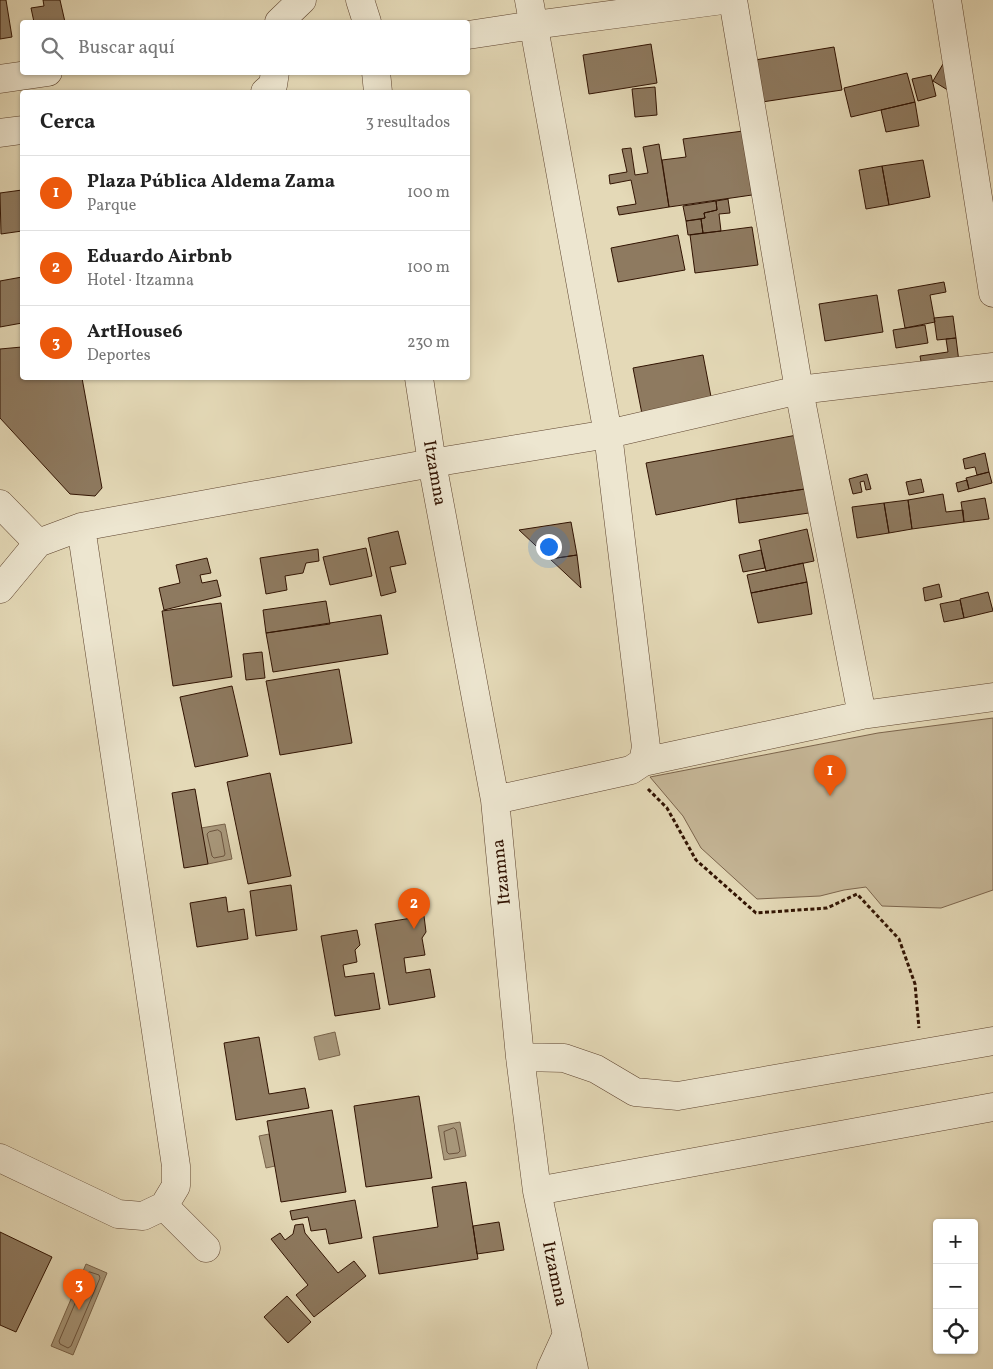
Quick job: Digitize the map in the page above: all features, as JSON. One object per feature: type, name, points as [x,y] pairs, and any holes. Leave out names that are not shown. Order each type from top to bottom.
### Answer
[{"type":"street","points":[[281,20],[302,0]]},
{"type":"street","points":[[360,0],[366,20]]},
{"type":"street","points":[[470,34],[532,12],[723,0]]},
{"type":"street","points":[[733,0],[800,390],[862,715]]},
{"type":"street","points":[[946,0],[993,293]]},
{"type":"street","points":[[532,12],[608,434],[646,747],[637,766]]},
{"type":"street","points":[[0,79],[27,75]]},
{"type":"street","points":[[267,90],[273,85],[275,75]]},
{"type":"street","points":[[376,75],[378,90]]},
{"type":"street","points":[[0,133],[20,130]]},
{"type":"street","points":[[0,589],[38,543],[81,527],[432,462],[608,434],[800,390],[993,367]]},
{"type":"street","name":"Itzamna","points":[[419,380],[432,462],[495,800],[520,1057],[537,1191],[574,1369]]},
{"type":"street","points":[[0,504],[38,543]]},
{"type":"street","points":[[0,1158],[118,1214],[143,1216],[164,1206],[176,1186],[176,1166],[81,527]]},
{"type":"street","points":[[495,800],[862,715],[993,697]]},
{"type":"street","points":[[520,1057],[564,1058],[596,1069],[635,1092],[678,1096],[993,1041]]},
{"type":"street","points":[[537,1191],[993,1108]]},
{"type":"street","points":[[164,1206],[206,1248]]},
{"type":"street","points":[[550,1369],[567,1334]]},
{"type":"path","points":[[637,766],[667,808],[696,860],[756,913],[827,908],[857,894],[899,939],[915,984],[920,1054]]},
{"type":"shaded area","points":[[993,718],[993,890],[941,908],[882,906],[866,887],[820,896],[757,899],[701,848],[683,816],[650,777],[878,733]]},
{"type":"water","points":[[225,824],[232,859],[208,864],[201,828]]},
{"type":"water","points":[[335,1032],[340,1055],[319,1060],[314,1037]]},
{"type":"water","points":[[460,1122],[466,1156],[444,1160],[438,1126]]},
{"type":"water","points":[[269,1134],[275,1166],[266,1168],[259,1136]]},
{"type":"water","points":[[86,1264],[107,1273],[73,1355],[51,1346]]},
{"type":"building","points":[[0,0],[6,0],[12,37],[0,39]]},
{"type":"building","points":[[43,0],[60,0],[65,20],[34,20],[31,8],[44,6]]},
{"type":"building","points":[[651,44],[657,83],[589,94],[583,55]]},
{"type":"building","points":[[834,47],[842,90],[762,102],[755,60]]},
{"type":"building","points":[[943,64],[950,69],[951,92],[933,81]]},
{"type":"building","points":[[907,73],[915,102],[851,117],[844,88]]},
{"type":"building","points":[[931,75],[936,96],[918,101],[912,79]]},
{"type":"building","points":[[655,87],[657,115],[635,117],[632,89]]},
{"type":"building","points":[[915,102],[919,126],[886,132],[881,110]]},
{"type":"building","points":[[743,131],[752,195],[669,207],[662,160],[686,157],[683,139]]},
{"type":"building","points":[[659,144],[669,207],[619,215],[617,207],[636,204],[631,180],[610,184],[609,175],[627,172],[622,149],[631,148],[635,175],[648,173],[643,147]]},
{"type":"building","points":[[923,160],[930,197],[889,205],[882,166]]},
{"type":"building","points":[[882,166],[889,205],[866,209],[859,170]]},
{"type":"building","points":[[20,190],[20,231],[1,234],[0,193]]},
{"type":"building","points":[[728,199],[730,213],[719,214],[721,231],[703,233],[701,219],[705,218],[704,213],[717,210],[716,201]]},
{"type":"building","points":[[716,201],[717,210],[704,213],[705,218],[686,221],[683,206]]},
{"type":"building","points":[[701,219],[703,233],[688,235],[686,221]]},
{"type":"building","points":[[752,227],[758,265],[695,273],[690,235]]},
{"type":"building","points":[[678,235],[685,270],[618,282],[611,248]]},
{"type":"building","points":[[20,277],[20,323],[0,327],[0,281]]},
{"type":"building","points":[[944,282],[946,292],[930,295],[935,322],[905,328],[898,290]]},
{"type":"building","points":[[877,295],[883,332],[825,341],[819,304]]},
{"type":"building","points":[[953,316],[956,338],[937,340],[934,318]]},
{"type":"building","points":[[925,325],[928,343],[896,348],[893,330]]},
{"type":"building","points":[[956,338],[959,362],[922,367],[920,356],[948,352],[946,339]]},
{"type":"building","points":[[20,347],[20,380],[82,380],[102,488],[95,496],[70,494],[0,418],[0,349]]},
{"type":"building","points":[[703,355],[712,402],[642,414],[633,368]]},
{"type":"building","points":[[797,435],[805,489],[736,499],[656,515],[646,463]]},
{"type":"building","points":[[985,453],[989,472],[977,475],[975,467],[965,469],[963,459]]},
{"type":"building","points":[[989,472],[992,483],[969,489],[966,478]]},
{"type":"building","points":[[867,474],[871,489],[866,490],[864,481],[860,482],[862,492],[853,494],[849,479]]},
{"type":"building","points":[[921,479],[924,492],[909,495],[906,482]]},
{"type":"building","points":[[967,480],[969,489],[958,492],[956,483]]},
{"type":"building","points":[[805,489],[809,513],[739,523],[736,499]]},
{"type":"building","points":[[943,494],[946,512],[963,510],[964,522],[912,529],[908,500]]},
{"type":"building","points":[[985,498],[989,519],[964,522],[961,502]]},
{"type":"building","points":[[908,500],[912,529],[889,533],[884,503]]},
{"type":"building","points":[[884,503],[889,533],[857,538],[852,507]]},
{"type":"building","points":[[571,522],[577,555],[550,559],[519,530]]},
{"type":"building","points":[[807,529],[814,561],[766,571],[759,540]]},
{"type":"building","points":[[398,531],[406,564],[390,567],[396,592],[381,596],[368,538]]},
{"type":"building","points":[[366,548],[372,576],[330,585],[323,557]]},
{"type":"building","points":[[318,549],[319,561],[306,563],[303,573],[285,576],[287,590],[266,594],[260,558]]},
{"type":"building","points":[[761,550],[765,568],[743,572],[739,555]]},
{"type":"building","points":[[577,555],[581,588],[550,559]]},
{"type":"building","points":[[207,558],[211,573],[200,575],[202,583],[217,580],[221,596],[164,610],[159,588],[180,583],[176,565]]},
{"type":"building","points":[[803,563],[807,582],[751,593],[747,575]]},
{"type":"building","points":[[807,582],[812,614],[758,623],[751,593]]},
{"type":"building","points":[[939,584],[942,597],[925,601],[923,588]]},
{"type":"building","points":[[988,592],[993,611],[964,618],[960,599]]},
{"type":"building","points":[[960,600],[964,618],[944,622],[940,604]]},
{"type":"building","points":[[326,601],[330,624],[266,633],[263,610]]},
{"type":"building","points":[[221,603],[232,677],[173,686],[162,611]]},
{"type":"building","points":[[381,615],[388,654],[273,672],[266,633]]},
{"type":"building","points":[[262,652],[265,678],[246,680],[243,654]]},
{"type":"building","points":[[339,669],[352,743],[280,755],[266,681]]},
{"type":"building","points":[[232,686],[248,756],[195,767],[180,697]]},
{"type":"building","points":[[270,773],[291,876],[248,884],[227,782]]},
{"type":"building","points":[[195,789],[208,864],[184,868],[172,793]]},
{"type":"building","points":[[291,885],[297,930],[256,936],[250,891]]},
{"type":"building","points":[[226,897],[228,912],[244,909],[248,939],[197,947],[190,903]]},
{"type":"building","points":[[424,916],[426,932],[422,938],[425,955],[404,958],[406,973],[430,969],[435,997],[389,1005],[375,924]]},
{"type":"building","points":[[357,930],[360,945],[355,950],[357,962],[343,965],[345,977],[374,973],[380,1009],[335,1016],[321,936]]},
{"type":"building","points":[[259,1037],[269,1094],[305,1088],[309,1108],[236,1120],[224,1043]]},
{"type":"building","points":[[419,1096],[432,1178],[366,1187],[354,1106]]},
{"type":"building","points":[[332,1110],[346,1192],[281,1202],[267,1121]]},
{"type":"building","points":[[466,1182],[478,1259],[379,1274],[373,1237],[438,1227],[432,1187]]},
{"type":"building","points":[[355,1200],[362,1238],[329,1244],[326,1229],[311,1231],[308,1217],[292,1220],[290,1211]]},
{"type":"building","points":[[499,1222],[504,1250],[477,1254],[473,1226]]},
{"type":"building","points":[[303,1224],[305,1233],[338,1273],[354,1261],[366,1276],[314,1317],[296,1295],[308,1285],[271,1239],[280,1233],[285,1240],[293,1234],[295,1225]]},
{"type":"building","points":[[0,1232],[52,1257],[16,1332],[0,1325]]},
{"type":"building","points":[[287,1296],[311,1322],[288,1343],[264,1317]]},
{"type":"place","name":"Plaza Pública Aldema Zama","points":[[830,796]]},
{"type":"place","name":"Eduardo Airbnb","points":[[414,929]]},
{"type":"place","name":"ArtHouse6","points":[[79,1310]]}]
